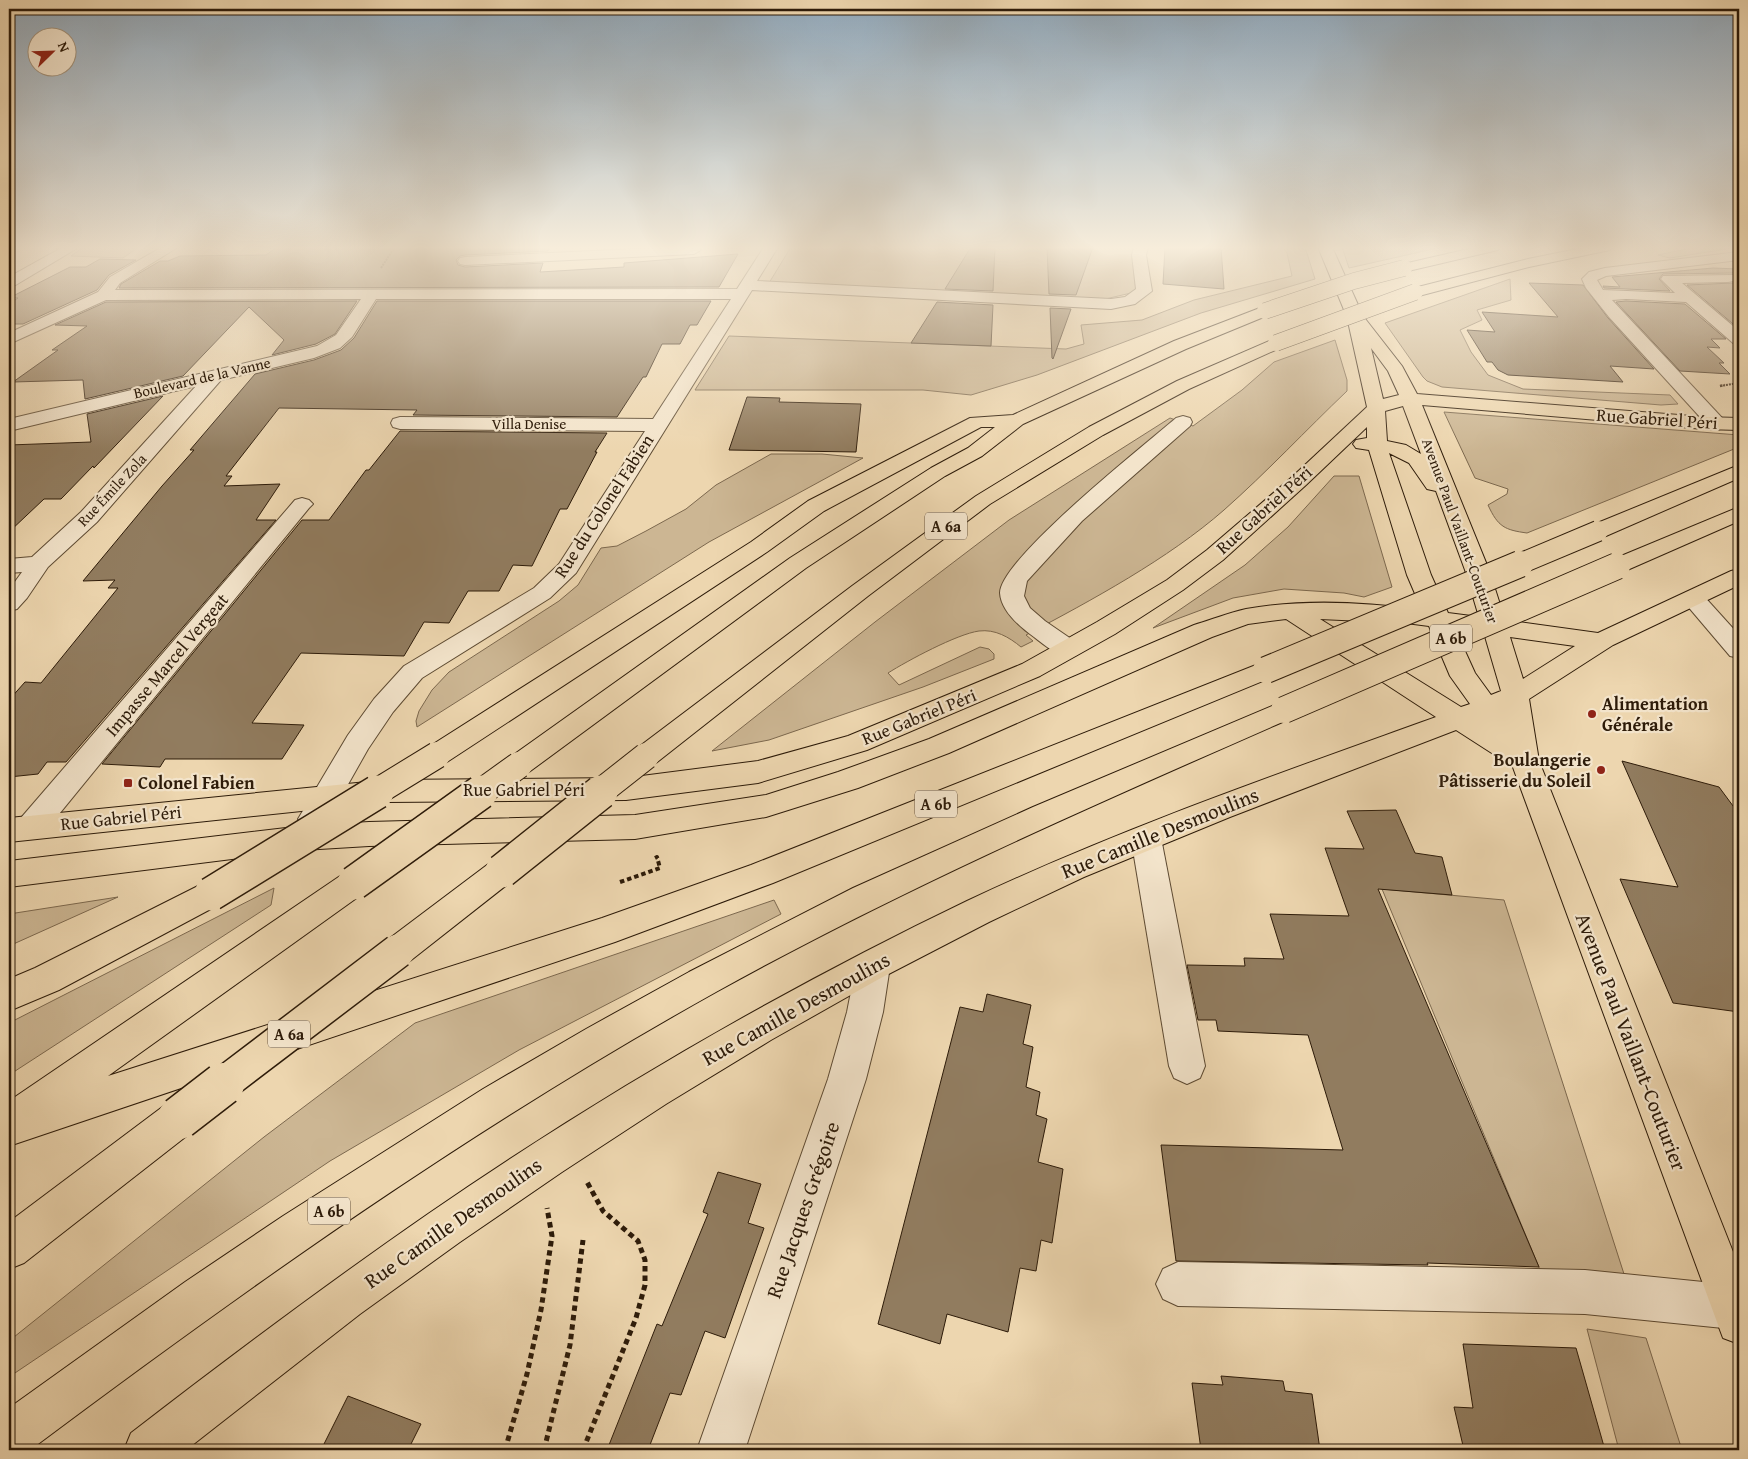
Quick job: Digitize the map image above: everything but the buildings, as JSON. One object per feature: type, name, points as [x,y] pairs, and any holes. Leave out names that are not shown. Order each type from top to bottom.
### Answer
[{"type":"main road","points":[[9,1126],[354,883],[798,563],[938,472],[975,452],[1016,420],[1180,345],[1255,315]]},
{"type":"main road","name":"A 6a","points":[[9,1248],[502,871],[646,756],[860,591],[984,500],[1096,431],[1183,386],[1276,343],[1352,315]]},
{"type":"main road","name":"Avenue Paul Vaillant-Couturier","points":[[1355,317],[1396,370],[1410,399],[1477,570],[1495,627],[1486,707]]},
{"type":"main road","name":"Avenue Paul Vaillant-Couturier","points":[[1355,317],[1376,408],[1377,445],[1419,575],[1463,676],[1525,761],[1736,1315]]},
{"type":"main road","name":"Rue Gabriel Péri","points":[[20,829],[387,791],[626,789],[758,772],[857,743],[1030,670],[1068,649],[1175,585],[1215,555],[1299,481],[1376,408],[1392,402],[1410,399],[1717,424],[1739,424]]},
{"type":"main road","points":[[9,995],[47,979],[211,894],[437,755],[759,546],[816,506],[977,422],[1016,420]]},
{"type":"main road","points":[[1328,452],[1356,444],[1377,445],[1411,456],[1417,460],[1431,482],[1451,502]]},
{"type":"main road","name":"A 6b","points":[[9,1126],[613,928],[798,859],[1266,670],[1739,471]]},
{"type":"main road","name":"A 6b","points":[[9,1437],[233,1275],[551,1068],[794,933],[888,886],[1284,710],[1739,513]]},
{"type":"main road","points":[[1419,575],[1495,627]]},
{"type":"main road","points":[[1290,611],[1486,707],[1601,641],[1739,576]]},
{"type":"main road","name":"Rue Gabriel Péri","points":[[9,874],[303,838],[369,834],[635,827],[766,806],[848,780],[938,746],[1203,631],[1245,617],[1290,611],[1349,612],[1438,619],[1601,641]]},
{"type":"main road","name":"Rue Camille Desmoulins","points":[[148,1450],[219,1393],[351,1294],[472,1207],[567,1144],[684,1071],[776,1018],[972,914],[1044,880],[1146,838],[1486,707]]},
{"type":"street","points":[[9,339],[60,315]]},
{"type":"street","name":"Boulevard de la Vanne","points":[[9,425],[308,354],[336,344],[346,334],[358,315]]},
{"type":"street","name":"Rue du Colonel Fabien","points":[[303,838],[356,742],[413,672],[542,592],[568,568],[728,315]]},
{"type":"street","points":[[1618,315],[1717,424]]},
{"type":"street","points":[[1710,315],[1739,339]]},
{"type":"street","name":"Rue Émile Zola","points":[[9,604],[39,564],[89,516],[215,376]]},
{"type":"street","points":[[1068,649],[1039,628],[1018,608],[1012,598],[1012,588],[1015,580],[1048,542],[1083,507],[1183,422]]},
{"type":"street","name":"Villa Denise","points":[[400,423],[658,425]]},
{"type":"street","name":"Impasse Marcel Vergeat","points":[[20,829],[302,504]]},
{"type":"street","points":[[9,566],[39,564]]},
{"type":"street","points":[[1693,598],[1739,650]]},
{"type":"street","points":[[1146,838],[1187,1066]]},
{"type":"street","name":"Rue Jacques Grégoire","points":[[721,1450],[848,1079],[865,1012],[873,966]]},
{"type":"street","points":[[1178,1284],[1585,1292],[1736,1315]]},
{"type":"path","points":[[620,882],[660,868],[657,858],[648,859]]},
{"type":"path","points":[[583,1450],[636,1318],[645,1285],[644,1260],[638,1241],[628,1230],[603,1211],[585,1179]]},
{"type":"path","points":[[505,1450],[527,1374],[541,1310],[552,1236],[546,1205]]},
{"type":"path","points":[[544,1450],[570,1345],[583,1240]]},
{"type":"shaded area","points":[[1155,315],[1195,315],[1037,375],[971,395],[923,390],[695,390],[729,336],[1066,349],[1084,344],[1081,325],[1142,320]]},
{"type":"shaded area","points":[[1407,315],[1480,315],[1482,320],[1460,330],[1471,352],[1488,375],[1523,389],[1670,395],[1678,404],[1661,405],[1442,387],[1427,381],[1423,377],[1385,323]]},
{"type":"shaded area","points":[[1335,340],[1347,380],[1347,391],[1224,510],[1154,562],[1103,593],[1026,635],[1033,641],[1021,647],[1002,634],[991,631],[979,631],[946,642],[888,673],[899,685],[980,647],[989,649],[994,654],[994,659],[923,687],[769,740],[712,751],[875,622],[1009,520],[1170,418],[1193,426],[1242,390],[1274,362]]},
{"type":"shaded area","points":[[1444,412],[1739,435],[1739,447],[1527,533],[1508,529],[1495,518],[1488,505],[1507,494],[1508,489],[1475,478]]},
{"type":"shaded area","points":[[771,454],[822,454],[863,458],[709,542],[417,727],[416,721],[419,711],[432,690],[449,672],[559,601],[578,585],[601,548],[617,546],[686,509],[716,485]]},
{"type":"shaded area","points":[[1334,476],[1359,476],[1392,587],[1364,597],[1344,593],[1284,589],[1233,598],[1153,628],[1245,565],[1288,527]]},
{"type":"shaded area","points":[[274,888],[271,905],[9,1075],[9,1023]]},
{"type":"shaded area","points":[[1382,889],[1504,900],[1624,1274],[1541,1272]]},
{"type":"shaded area","points":[[118,897],[9,946],[9,914]]},
{"type":"shaded area","points":[[774,900],[781,914],[519,1050],[330,1161],[9,1377],[9,1341],[264,1137],[415,1023]]},
{"type":"shaded area","points":[[1587,1329],[1646,1338],[1682,1450],[1619,1450]]},
{"type":"place","name":"Alimentation Générale","points":[[1592,714]]},
{"type":"place","name":"Boulangerie Pâtisserie du Soleil","points":[[1601,770]]},
{"type":"place","name":"Colonel Fabien","points":[[128,783]]}]
